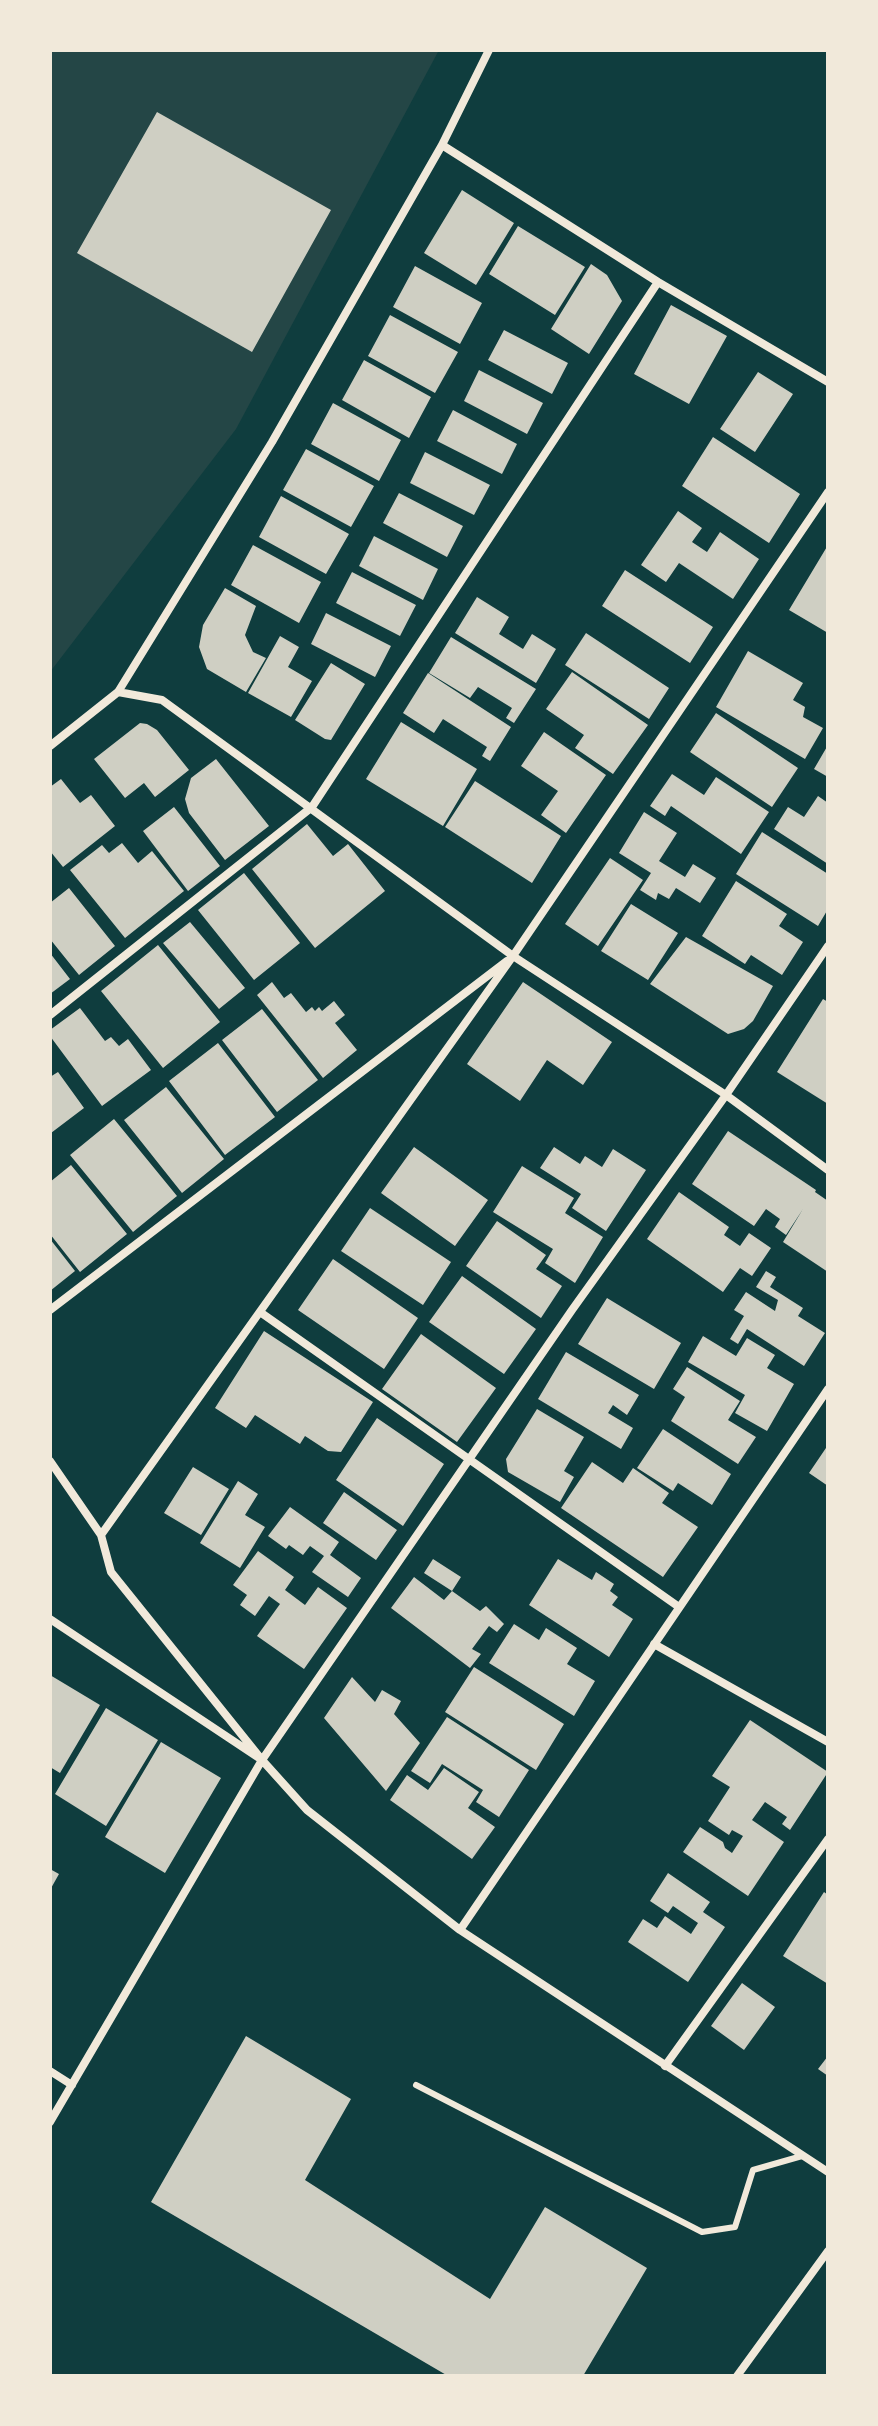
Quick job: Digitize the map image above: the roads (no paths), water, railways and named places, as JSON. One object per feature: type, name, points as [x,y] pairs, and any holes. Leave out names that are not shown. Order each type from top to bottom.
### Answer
[{"type":"street","points":[[50,746],[118,692],[272,442],[442,145],[489,50]]},
{"type":"street","points":[[442,145],[658,282],[828,382]]},
{"type":"street","points":[[50,1015],[312,807],[658,282]]},
{"type":"street","points":[[101,1535],[513,956],[828,492]]},
{"type":"street","points":[[118,692],[162,700],[513,956],[726,1095],[828,1170]]},
{"type":"street","points":[[50,2122],[262,1760],[828,946]]},
{"type":"street","points":[[50,1310],[513,956]]},
{"type":"street","points":[[260,1312],[679,1607]]},
{"type":"street","points":[[460,1930],[828,1389]]},
{"type":"street","points":[[50,1461],[101,1535],[111,1572],[262,1760],[307,1810],[460,1930],[828,2172]]},
{"type":"street","points":[[50,1619],[262,1760]]},
{"type":"street","points":[[654,1644],[828,1742]]},
{"type":"street","points":[[665,2066],[828,1839]]},
{"type":"street","points":[[50,2071],[72,2085]]},
{"type":"street","points":[[737,2376],[828,2251]]},
{"type":"lane","points":[[416,2085],[702,2232],[735,2227],[753,2170],[802,2156]]}]
